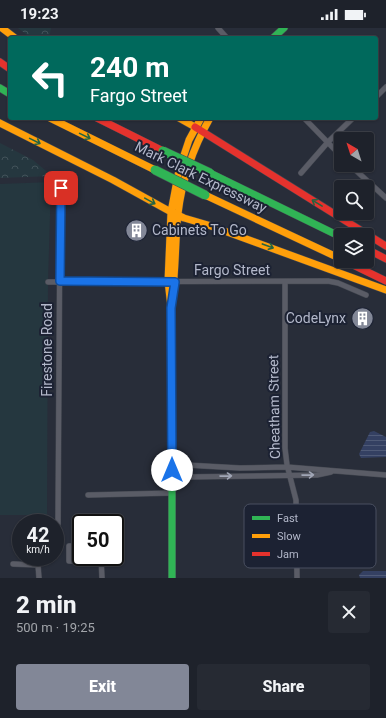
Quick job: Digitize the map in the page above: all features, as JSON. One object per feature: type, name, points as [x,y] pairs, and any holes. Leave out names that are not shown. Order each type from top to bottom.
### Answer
[{"type":"main road","points":[[2,28],[12,36]]},
{"type":"main road","points":[[275,36],[284,28]]},
{"type":"main road","name":"Mark Clark Expressway","points":[[54,120],[334,256]]},
{"type":"main road","name":"Mark Clark Expressway","points":[[101,120],[334,234]]},
{"type":"main road","points":[[182,120],[386,246]]},
{"type":"main road","points":[[172,578],[172,493],[176,471],[171,281],[175,214],[186,172],[196,143],[200,120]]},
{"type":"main road","points":[[198,129],[208,120]]},
{"type":"main road","points":[[0,123],[113,180],[175,214],[386,290]]},
{"type":"main road","points":[[374,253],[386,259]]},
{"type":"main road","points":[[359,268],[386,281]]},
{"type":"street","points":[[218,28],[225,36]]},
{"type":"street","points":[[378,95],[386,87]]},
{"type":"street","points":[[306,120],[334,148]]},
{"type":"street","points":[[301,173],[328,142],[352,120]]},
{"type":"street","points":[[358,172],[386,198]]},
{"type":"street","name":"Firestone Road","points":[[58,514],[60,212],[62,176]]},
{"type":"street","name":"Fargo Street","points":[[48,282],[328,281],[338,283],[366,295]]},
{"type":"street","name":"Cheatham Street","points":[[285,282],[285,448],[287,467],[295,494],[296,504]]},
{"type":"street","points":[[334,471],[317,475],[185,477],[176,471],[186,465],[240,468],[319,468],[334,471],[386,475]]},
{"type":"street","points":[[88,494],[172,493]]},
{"type":"street","points":[[72,546],[69,546],[69,561],[72,561]]},
{"type":"street","points":[[38,566],[39,578]]},
{"type":"street","points":[[101,566],[102,578]]},
{"type":"green space","points":[[18,28],[51,28],[49,36],[28,36]]},
{"type":"green space","points":[[0,143],[33,160],[52,176],[0,178]]},
{"type":"green space","points":[[51,182],[48,282],[47,514],[0,515],[0,184]]},
{"type":"water","points":[[374,431],[386,437],[386,457],[361,458],[359,454],[370,432]]},
{"type":"water","points":[[363,571],[386,571],[386,578],[360,578],[359,575]]},
{"type":"traffic: fast","points":[[275,36],[284,28]]},
{"type":"traffic: fast","points":[[0,88],[8,93]]},
{"type":"traffic: fast","points":[[163,151],[210,173]]},
{"type":"traffic: fast","points":[[155,170],[205,195]]},
{"type":"traffic: fast","points":[[210,173],[334,234]]},
{"type":"traffic: fast","points":[[172,346],[172,578]]},
{"type":"traffic: slow","points":[[2,28],[12,36]]},
{"type":"traffic: slow","points":[[54,120],[155,170]]},
{"type":"traffic: slow","points":[[183,120],[195,127]]},
{"type":"traffic: slow","points":[[172,346],[171,307],[168,281],[171,212],[179,170],[189,140],[200,120]]},
{"type":"traffic: slow","points":[[172,297],[176,235],[182,188],[193,152],[209,120]]},
{"type":"traffic: slow","points":[[0,123],[113,180],[171,212]]},
{"type":"traffic: slow","points":[[205,195],[334,256]]},
{"type":"traffic: slow","points":[[171,212],[184,218],[208,225],[386,290]]},
{"type":"traffic: jam","points":[[0,62],[8,68]]},
{"type":"traffic: jam","points":[[101,120],[163,151]]},
{"type":"traffic: jam","points":[[195,127],[386,246]]},
{"type":"traffic: jam","points":[[374,253],[386,259]]},
{"type":"traffic: jam","points":[[359,268],[386,281]]},
{"type":"place","name":"Cabinets To Go","points":[[137,230]]},
{"type":"place","name":"CodeLynx","points":[[362,318]]},
{"type":"route","points":[[61,188],[60,281],[175,282],[171,308],[172,470]]}]
